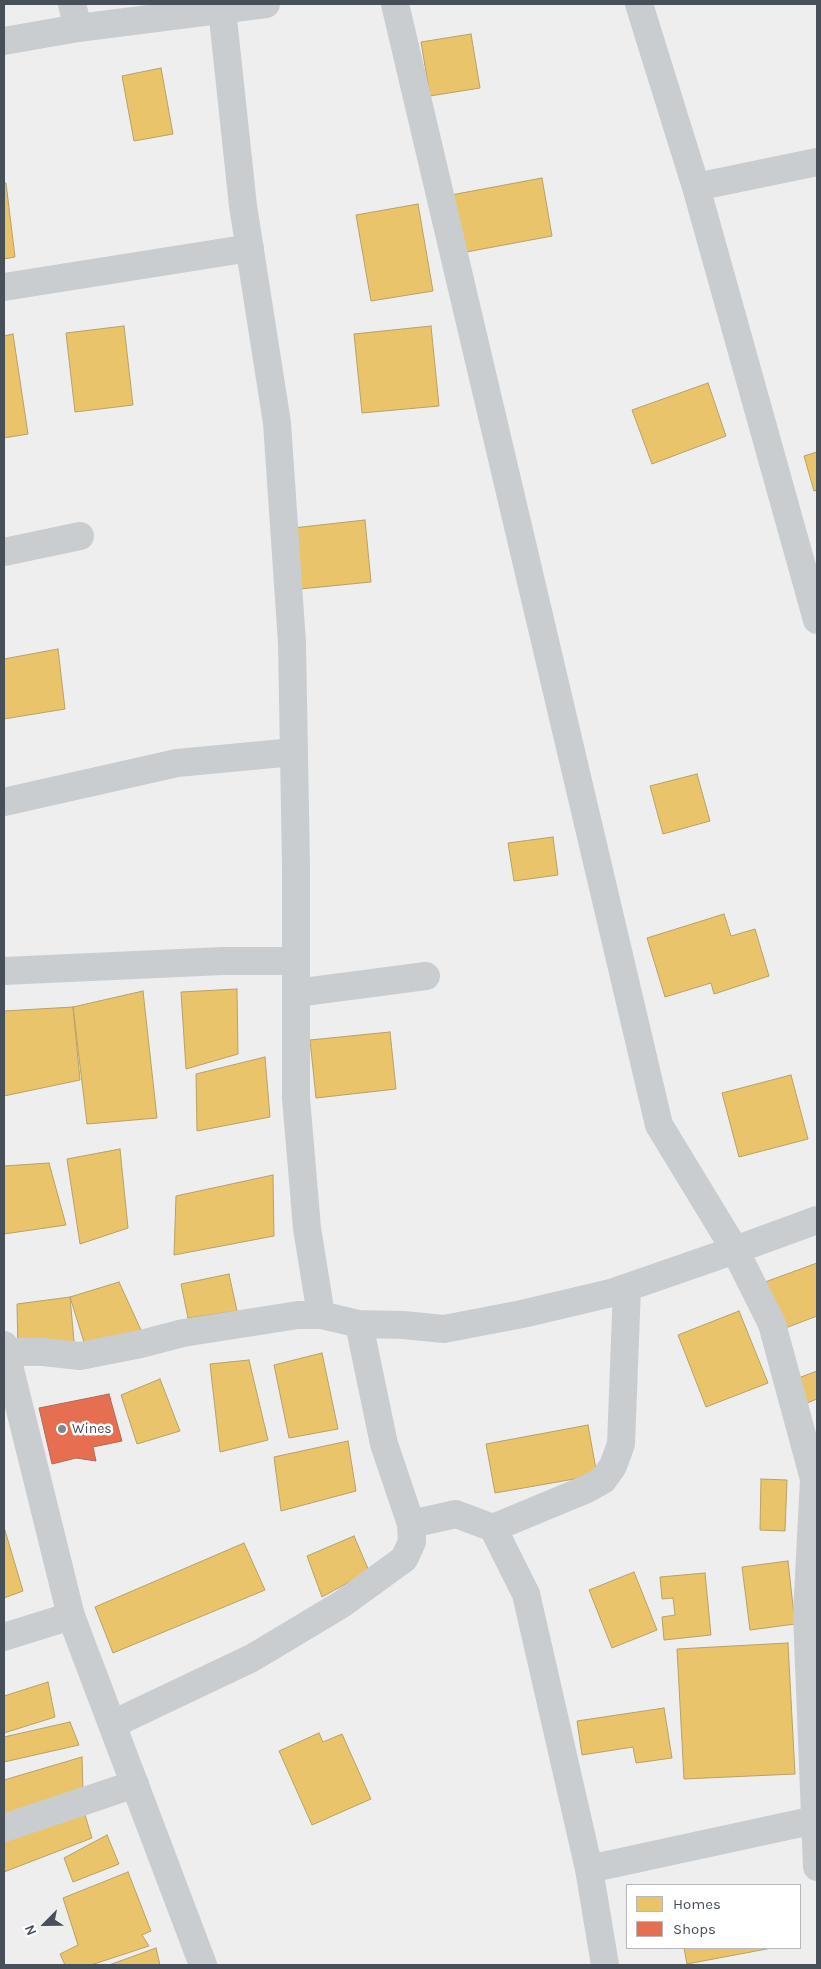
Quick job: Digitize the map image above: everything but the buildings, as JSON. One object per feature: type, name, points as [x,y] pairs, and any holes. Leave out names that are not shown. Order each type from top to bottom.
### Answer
[{"type":"street","points":[[4,41],[75,16],[222,9],[266,4]]},
{"type":"street","points":[[394,4],[659,1125],[736,1250],[772,1324],[814,1479],[812,1614],[817,1867]]},
{"type":"street","points":[[639,4],[696,187],[817,620]]},
{"type":"street","points":[[222,9],[243,206],[277,422],[292,643],[296,1098],[307,1228],[321,1314]]},
{"type":"street","points":[[696,187],[817,162]]},
{"type":"street","points":[[4,287],[250,248]]},
{"type":"street","points":[[4,552],[80,536]]},
{"type":"street","points":[[4,802],[177,763],[294,752]]},
{"type":"street","points":[[4,971],[223,961],[296,961]]},
{"type":"street","points":[[296,993],[426,976]]},
{"type":"street","points":[[203,1965],[72,1616],[5,1349],[80,1356],[184,1333],[298,1315],[321,1314],[359,1324],[403,1325],[444,1329],[522,1314],[611,1293],[817,1220]]},
{"type":"street","points":[[493,1528],[587,1490],[603,1480],[613,1466],[621,1444],[627,1288]]},
{"type":"street","points":[[113,1724],[252,1658],[342,1604],[404,1559],[412,1542],[411,1524],[384,1444],[359,1324]]},
{"type":"street","points":[[411,1524],[456,1514],[493,1528],[526,1594],[589,1869],[606,1965]]},
{"type":"street","points":[[4,1637],[72,1616]]},
{"type":"street","points":[[4,1828],[135,1784]]},
{"type":"street","points":[[589,1869],[815,1820]]},
{"type":"place","name":"Wines","points":[[62,1429]]}]
